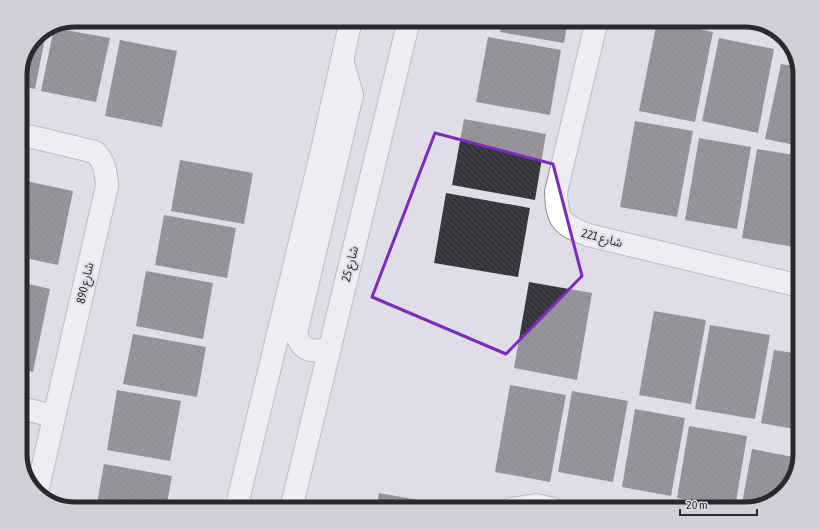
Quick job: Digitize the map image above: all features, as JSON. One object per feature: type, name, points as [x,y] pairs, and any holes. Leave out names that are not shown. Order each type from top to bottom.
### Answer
[{"type":"street","points":[[238,502],[322,150],[349,27]]},
{"type":"street","name":"شارع 25","points":[[293,502],[407,27]]},
{"type":"street","name":"شارع 221","points":[[595,27],[556,192],[556,208],[561,220],[573,229],[588,235],[793,284]]},
{"type":"street","points":[[330,348],[319,351],[310,351],[299,344],[296,333],[352,96],[342,60]]},
{"type":"street","name":"شارع 890","points":[[27,136],[95,152],[102,159],[106,169],[108,186],[38,484]]},
{"type":"street","points":[[27,410],[54,416]]},
{"type":"highlighted area","points":[[435,133],[553,164],[582,276],[506,354],[372,297]]},
{"type":"building","points":[[501,27],[567,27],[564,43],[500,32]]},
{"type":"building","points":[[656,27],[688,27],[713,32],[695,122],[639,111]]},
{"type":"building","points":[[61,29],[110,38],[96,102],[41,91],[53,32]]},
{"type":"building","points":[[45,37],[35,89],[27,87],[27,71],[32,53]]},
{"type":"building","points":[[488,37],[561,50],[550,115],[476,102]]},
{"type":"building","points":[[719,38],[774,49],[758,133],[702,121]]},
{"type":"building","points":[[120,40],[177,51],[162,127],[105,116]]},
{"type":"building","points":[[781,64],[792,66],[793,145],[765,139]]},
{"type":"building","points":[[464,119],[546,134],[535,200],[452,185]]},
{"type":"building","points":[[635,121],[693,131],[677,217],[620,207]]},
{"type":"building","points":[[699,138],[751,147],[737,229],[685,220]]},
{"type":"building","points":[[757,149],[793,155],[793,247],[742,238]]},
{"type":"building","points":[[180,160],[253,173],[244,224],[171,211]]},
{"type":"building","points":[[27,181],[73,191],[58,265],[27,258]]},
{"type":"building","points":[[446,193],[530,208],[518,277],[434,263]]},
{"type":"building","points":[[164,215],[236,228],[227,278],[155,265]]},
{"type":"building","points":[[146,271],[213,283],[203,339],[136,326]]},
{"type":"building","points":[[529,282],[592,293],[577,380],[514,368]]},
{"type":"building","points":[[27,284],[50,289],[33,372],[27,371]]},
{"type":"building","points":[[654,311],[706,320],[691,404],[639,395]]},
{"type":"building","points":[[710,325],[770,335],[755,419],[695,409]]},
{"type":"building","points":[[133,334],[206,347],[197,397],[123,384]]},
{"type":"building","points":[[774,350],[793,353],[793,429],[761,423]]},
{"type":"building","points":[[510,385],[566,395],[550,482],[495,472]]},
{"type":"building","points":[[117,390],[181,401],[170,461],[107,450]]},
{"type":"building","points":[[572,391],[628,401],[613,482],[558,472]]},
{"type":"building","points":[[635,409],[685,418],[671,496],[622,487]]},
{"type":"building","points":[[689,426],[747,436],[736,502],[700,502],[677,498]]},
{"type":"building","points":[[752,449],[793,457],[788,476],[777,490],[764,498],[752,502],[742,502]]},
{"type":"building","points":[[104,464],[172,476],[167,502],[97,502]]},
{"type":"building","points":[[379,493],[429,502],[377,502]]}]
